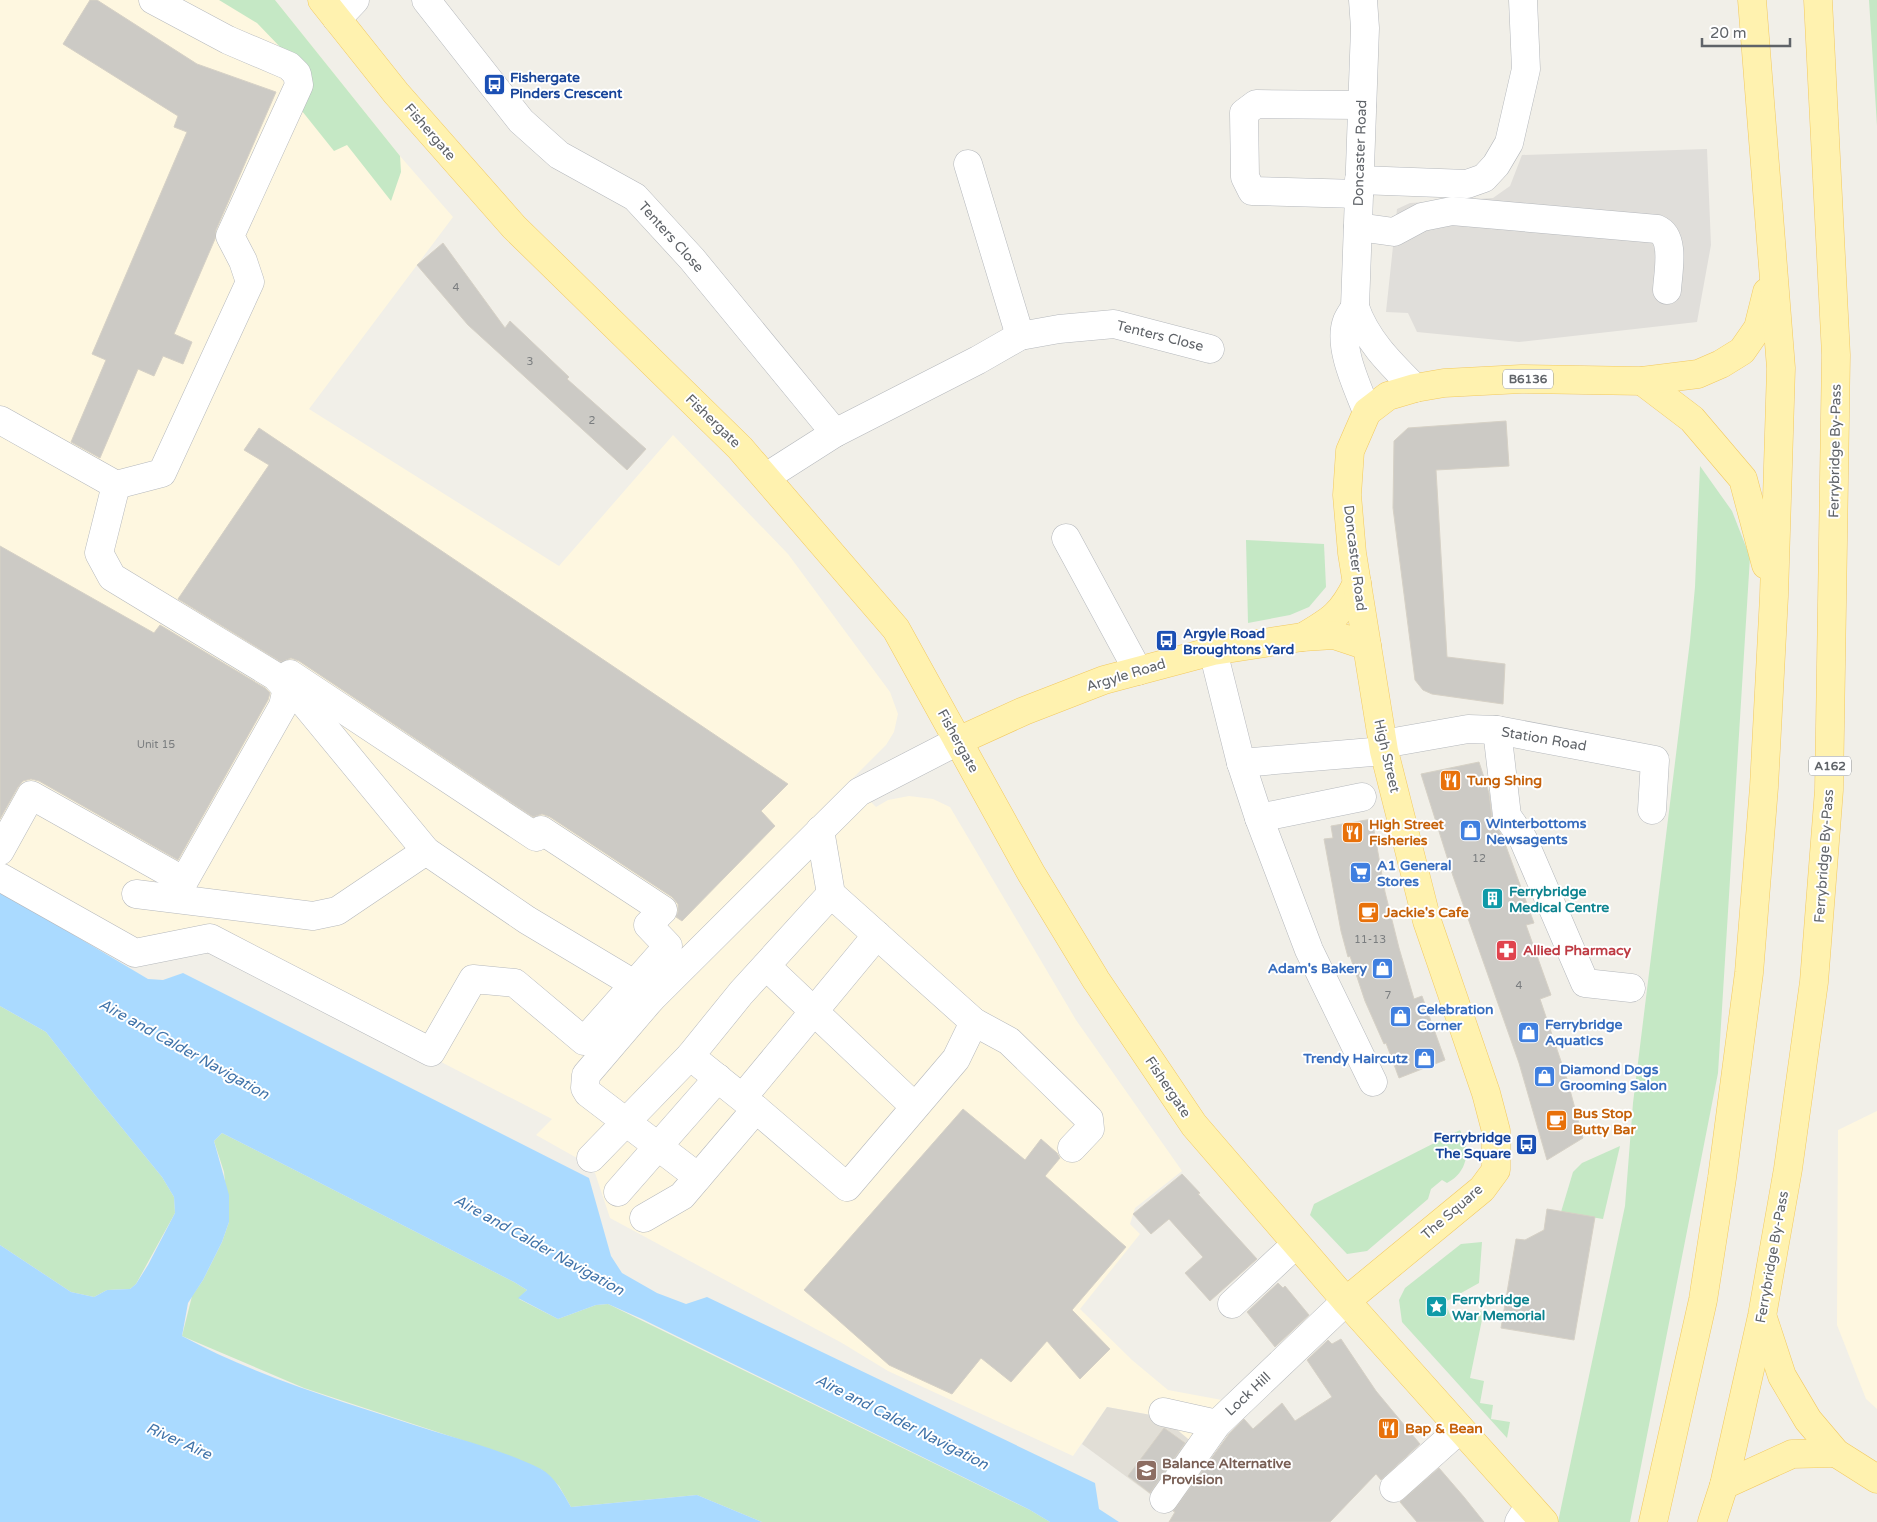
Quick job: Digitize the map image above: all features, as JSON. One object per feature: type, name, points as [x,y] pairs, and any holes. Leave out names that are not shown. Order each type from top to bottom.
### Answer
[{"type":"main road","points":[[1655,1516],[1703,1300],[1723,1168],[1749,973],[1764,787],[1774,596],[1780,368],[1752,0]]},
{"type":"main road","name":"Ferrybridge By-Pass","points":[[1712,1522],[1724,1485],[1762,1316],[1788,1169],[1814,982],[1829,790],[1836,355],[1818,0]]},
{"type":"main road","name":"Fishergate","points":[[338,6],[396,93],[514,227],[740,448],[896,629],[1031,873],[1096,980],[1194,1126],[1460,1429],[1531,1517]]},
{"type":"main road","points":[[1642,381],[1698,374],[1721,364],[1742,351],[1758,328],[1772,274]]},
{"type":"main road","name":"B6136","points":[[1415,388],[1444,383],[1521,379],[1642,381]]},
{"type":"main road","points":[[1642,381],[1692,419],[1744,479],[1774,596]]},
{"type":"main road","name":"Doncaster Road","points":[[1367,646],[1352,553],[1347,495],[1350,451],[1367,412],[1388,396],[1415,388]]},
{"type":"main road","name":"Argyle Road","points":[[1302,638],[1337,615],[1347,603],[1357,583]]},
{"type":"main road","name":"Argyle Road","points":[[958,740],[1024,711],[1104,680],[1213,651],[1302,638],[1334,636],[1367,646]]},
{"type":"main road","name":"High Street","points":[[1367,646],[1384,747],[1427,922],[1486,1093]]},
{"type":"main road","name":"The Square","points":[[1346,1301],[1482,1188],[1496,1170],[1496,1131],[1486,1093]]},
{"type":"main road","points":[[1762,1316],[1782,1376],[1808,1420],[1836,1453],[1877,1480]]},
{"type":"main road","points":[[1724,1485],[1792,1454],[1836,1453]]},
{"type":"street","points":[[0,420],[116,485],[162,473],[250,282],[243,262],[230,236],[299,85],[297,74],[289,66],[228,40],[154,0]]},
{"type":"street","name":"Tenters Close","points":[[426,0],[521,121],[559,155],[635,197],[692,258],[834,433]]},
{"type":"street","name":"Doncaster Road","points":[[1363,0],[1365,28],[1355,307],[1361,324],[1377,347],[1415,388]]},
{"type":"street","points":[[1362,105],[1256,104],[1244,113],[1245,177],[1252,191],[1467,184],[1484,178],[1496,165],[1509,143],[1526,68],[1523,0]]},
{"type":"street","points":[[968,164],[1020,336]]},
{"type":"street","points":[[1358,227],[1394,232],[1422,217],[1452,211],[1657,229],[1664,232],[1669,241],[1667,290]]},
{"type":"street","name":"Doncaster Road","points":[[1355,307],[1346,322],[1345,341],[1349,368],[1367,412]]},
{"type":"street","name":"Tenters Close","points":[[766,477],[834,433],[978,360],[1020,336],[1059,329],[1114,324],[1210,349]]},
{"type":"street","points":[[116,485],[99,553],[112,577],[275,676],[305,704],[426,851],[520,915],[643,992]]},
{"type":"street","points":[[1066,538],[1138,671]]},
{"type":"street","points":[[1213,651],[1242,763],[1259,818],[1309,950],[1374,1082]]},
{"type":"street","points":[[0,851],[31,795],[184,881],[283,706],[290,674],[536,837],[541,830],[663,910],[648,925],[668,946],[643,992],[586,1075],[585,1088],[588,1093],[626,1123],[698,1177]]},
{"type":"street","name":"Station Road","points":[[1242,763],[1384,747],[1468,729],[1497,730],[1655,760],[1652,810]]},
{"type":"street","points":[[1497,730],[1507,816],[1523,840],[1585,983],[1632,988]]},
{"type":"street","points":[[0,876],[135,953],[210,938],[431,1052],[473,979],[515,984],[584,1041],[643,992],[820,830],[858,792],[958,740]]},
{"type":"street","points":[[1259,818],[1362,797]]},
{"type":"street","points":[[820,830],[831,894],[974,1022],[1009,1041],[1089,1119],[1090,1129],[1072,1148]]},
{"type":"street","points":[[136,894],[313,916],[337,911],[426,851]]},
{"type":"street","points":[[591,1158],[690,1056],[766,966],[831,894]]},
{"type":"street","points":[[644,1218],[682,1196],[698,1177],[814,1012],[877,936]]},
{"type":"street","points":[[766,966],[914,1106]]},
{"type":"street","points":[[690,1056],[750,1103],[846,1187],[956,1059],[974,1022]]},
{"type":"street","points":[[618,1192],[718,1078]]},
{"type":"street","points":[[1232,1304],[1296,1244]]},
{"type":"street","name":"Lock Hill","points":[[1164,1499],[1217,1424],[1346,1301]]},
{"type":"street","points":[[1163,1412],[1217,1424]]},
{"type":"street","points":[[1394,1488],[1460,1429]]},
{"type":"shaded area","points":[[0,0],[275,0],[400,156],[453,217],[309,409],[559,566],[673,435],[788,554],[890,692],[898,714],[894,732],[886,745],[850,781],[876,807],[888,800],[909,796],[933,799],[950,807],[1076,1020],[1182,1171],[1135,1208],[1130,1224],[1140,1234],[1080,1309],[1132,1360],[1168,1390],[1222,1400],[1194,1444],[1162,1417],[1107,1407],[1073,1456],[888,1371],[842,1343],[610,1218],[593,1167],[536,1135],[552,1119],[208,942],[132,958],[0,882]]},
{"type":"shaded area","points":[[1707,149],[1711,245],[1697,322],[1519,342],[1417,332],[1408,313],[1386,312],[1397,209],[1410,203],[1493,198],[1510,186],[1522,155]]},
{"type":"shaded area","points":[[1877,1111],[1877,1409],[1866,1399],[1837,1325],[1838,1130]]},
{"type":"shaded area","name":"Balance Alternative Provision","points":[[1107,1407],[1162,1417],[1194,1444],[1154,1497],[1082,1444]]},
{"type":"green space","points":[[219,0],[275,0],[400,156],[401,172],[391,201],[347,145],[334,151],[294,101],[307,75],[257,23]]},
{"type":"green space","points":[[1869,0],[1877,0],[1877,126]]},
{"type":"green space","points":[[1700,466],[1732,511],[1750,557],[1718,1073],[1630,1522],[1558,1522],[1625,1206],[1633,1103],[1690,641],[1695,587]]},
{"type":"green space","points":[[1246,540],[1324,544],[1326,587],[1309,607],[1290,615],[1248,623]]},
{"type":"green space","points":[[0,1006],[46,1032],[162,1177],[174,1197],[175,1213],[136,1284],[130,1289],[107,1290],[94,1297],[71,1292],[0,1245]]},
{"type":"green space","points":[[1460,1130],[1466,1145],[1466,1160],[1459,1173],[1447,1183],[1442,1180],[1431,1189],[1428,1199],[1367,1251],[1347,1254],[1310,1215],[1314,1204]]},
{"type":"green space","points":[[222,1133],[514,1282],[527,1290],[519,1299],[558,1319],[596,1305],[608,1304],[1030,1510],[1050,1522],[762,1522],[697,1495],[571,1507],[559,1486],[542,1470],[498,1452],[304,1388],[182,1336],[192,1296],[203,1280],[222,1242],[229,1222],[224,1172],[214,1141]]},
{"type":"green space","points":[[1620,1146],[1603,1219],[1561,1212],[1573,1172],[1582,1163]]},
{"type":"green space","points":[[1482,1242],[1479,1283],[1445,1302],[1452,1320],[1484,1310],[1470,1378],[1484,1381],[1480,1403],[1493,1405],[1491,1419],[1510,1422],[1507,1438],[1402,1322],[1399,1300],[1405,1288],[1461,1244]]},
{"type":"water","points":[[0,891],[148,979],[163,980],[183,973],[589,1178],[611,1256],[622,1273],[657,1293],[686,1304],[707,1297],[1095,1483],[1099,1509],[1119,1522],[1050,1522],[1030,1510],[608,1304],[596,1305],[558,1319],[518,1298],[527,1290],[514,1282],[222,1133],[214,1141],[229,1195],[229,1222],[222,1242],[203,1280],[188,1303],[182,1336],[242,1365],[305,1389],[515,1457],[546,1472],[558,1486],[571,1507],[697,1495],[762,1522],[0,1522],[0,1245],[71,1292],[94,1297],[107,1290],[130,1289],[136,1284],[175,1213],[174,1197],[162,1177],[46,1032],[0,1006]]},
{"type":"building","points":[[90,0],[97,0],[197,64],[276,92],[216,230],[215,239],[174,334],[192,342],[183,364],[163,356],[154,376],[138,369],[100,458],[71,442],[106,360],[92,354],[187,132],[174,127],[178,116],[63,44]]},
{"type":"building","points":[[443,243],[505,328],[510,321],[569,377],[567,379],[646,449],[627,470],[468,325],[417,265]]},
{"type":"building","points":[[1506,421],[1509,466],[1436,470],[1447,657],[1505,664],[1503,704],[1432,694],[1423,690],[1415,680],[1393,508],[1394,441],[1408,428]]},
{"type":"building","points":[[259,428],[788,784],[761,811],[775,826],[682,921],[676,917],[678,904],[672,897],[550,817],[542,814],[533,817],[299,661],[291,658],[281,662],[178,599],[269,465],[244,450]]},
{"type":"building","points":[[0,546],[154,633],[160,625],[265,688],[270,693],[268,700],[178,860],[39,781],[31,779],[23,781],[18,787],[0,819]]},
{"type":"building","points":[[1479,762],[1489,793],[1492,818],[1503,838],[1534,923],[1526,925],[1551,995],[1540,999],[1567,1079],[1583,1138],[1547,1160],[1519,1063],[1453,876],[1421,774]]},
{"type":"building","points":[[1372,819],[1385,892],[1414,999],[1422,996],[1445,1060],[1399,1078],[1386,1043],[1384,1044],[1365,1001],[1350,956],[1348,957],[1341,931],[1324,839],[1333,838],[1331,826]]},
{"type":"building","points":[[963,1109],[1025,1160],[1041,1139],[1060,1158],[1045,1176],[1126,1247],[1072,1310],[1110,1349],[1080,1379],[1047,1341],[1011,1382],[981,1358],[952,1394],[889,1365],[804,1290]]},
{"type":"building","points":[[1182,1174],[1257,1259],[1210,1301],[1185,1273],[1203,1257],[1169,1219],[1151,1234],[1133,1214]]},
{"type":"building","points":[[1547,1209],[1595,1217],[1574,1340],[1501,1328],[1516,1239],[1525,1240],[1544,1230]]},
{"type":"building","points":[[1278,1283],[1283,1288],[1285,1286],[1309,1315],[1275,1347],[1247,1312]]},
{"type":"building","points":[[1341,1339],[1376,1391],[1420,1444],[1381,1480],[1376,1474],[1330,1522],[1169,1522],[1175,1512],[1173,1511],[1229,1434],[1244,1419],[1253,1429],[1282,1403],[1295,1421],[1332,1397],[1307,1360],[1328,1340],[1332,1344]]},
{"type":"building","points":[[1164,1428],[1185,1443],[1150,1493],[1128,1476]]},
{"type":"building","points":[[1439,1468],[1484,1522],[1417,1522],[1400,1502]]},
{"type":"place","name":"Fishergate Pinders Crescent","points":[[494,85]]},
{"type":"place","name":"Argyle Road Broughtons Yard","points":[[1167,641]]},
{"type":"place","name":"Tung Shing","points":[[1451,780]]},
{"type":"place","name":"Winterbottoms Newsagents","points":[[1470,831]]},
{"type":"place","name":"High Street Fisheries","points":[[1353,832]]},
{"type":"place","name":"A1 General Stores","points":[[1361,873]]},
{"type":"place","name":"Ferrybridge Medical Centre","points":[[1493,899]]},
{"type":"place","name":"Jackie's Cafe","points":[[1368,912]]},
{"type":"place","name":"Allied Pharmacy","points":[[1507,950]]},
{"type":"place","name":"Adam's Bakery","points":[[1383,968]]},
{"type":"place","name":"Celebration Corner","points":[[1401,1017]]},
{"type":"place","name":"Ferrybridge Aquatics","points":[[1529,1032]]},
{"type":"place","name":"Trendy Haircutz","points":[[1424,1058]]},
{"type":"place","name":"Diamond Dogs Grooming Salon","points":[[1544,1077]]},
{"type":"place","name":"Bus Stop Butty Bar","points":[[1557,1121]]},
{"type":"place","name":"Ferrybridge The Square","points":[[1527,1145]]},
{"type":"place","name":"Ferrybridge War Memorial","points":[[1436,1307]]},
{"type":"place","name":"Bap & Bean","points":[[1389,1428]]},
{"type":"place","name":"Balance Alternative Provision","points":[[1146,1471]]},
{"type":"water label","name":"Aire and Calder Navigation","points":[[184,1049]]},
{"type":"water label","name":"Aire and Calder Navigation","points":[[539,1245]]},
{"type":"water label","name":"Aire and Calder Navigation","points":[[902,1422]]},
{"type":"water label","name":"River Aire","points":[[179,1441]]}]
